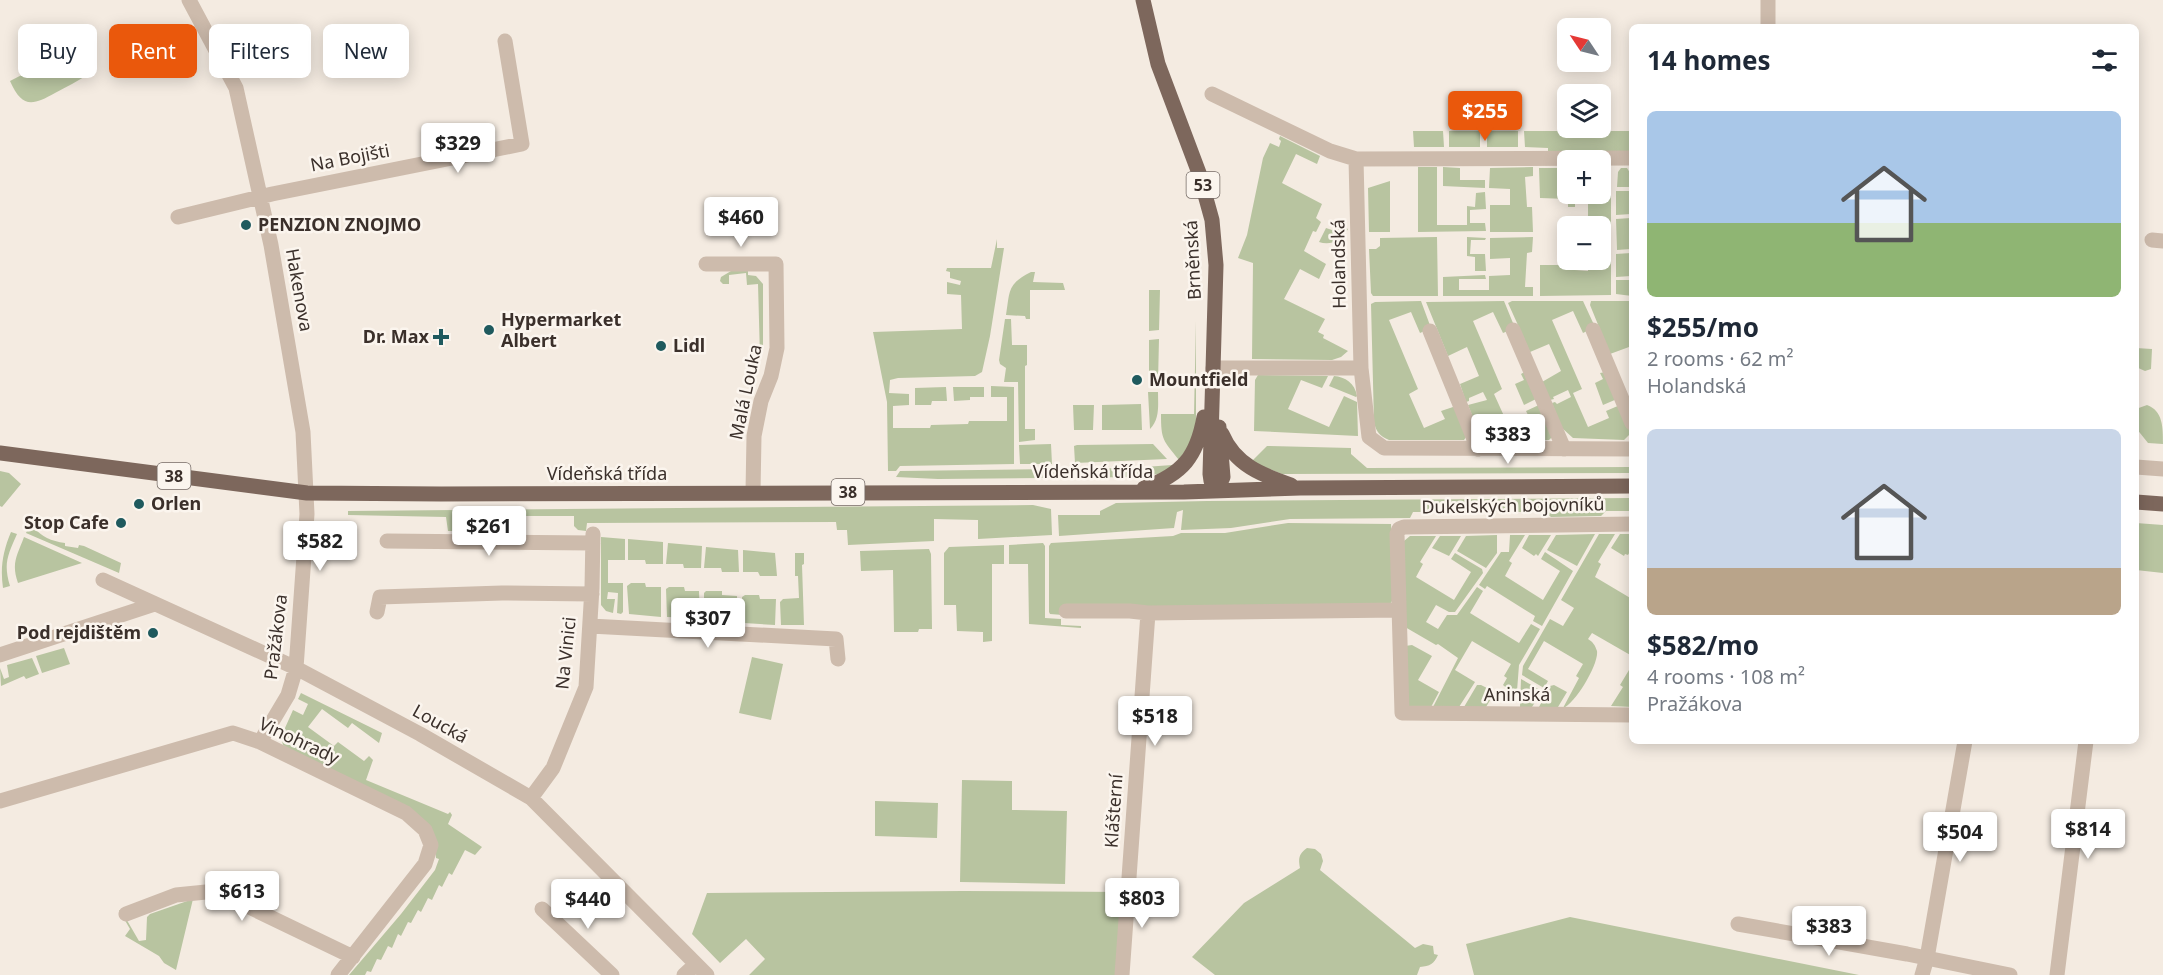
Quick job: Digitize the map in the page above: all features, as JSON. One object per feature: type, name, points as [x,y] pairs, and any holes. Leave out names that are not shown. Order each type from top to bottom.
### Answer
[{"type":"main road","name":"Brněnská","points":[[1143,0],[1154,50],[1199,173],[1212,220],[1216,266],[1210,474],[1211,481],[1217,490]]},
{"type":"main road","points":[[1213,373],[1223,477],[1217,490]]},
{"type":"main road","points":[[1129,491],[1160,482],[1190,458],[1199,443],[1213,373]]},
{"type":"main road","points":[[1219,425],[1230,449],[1244,464],[1257,472],[1300,488]]},
{"type":"main road","name":"Vídeňská třída","points":[[0,453],[307,493],[1217,490]]},
{"type":"main road","name":"Dukelských bojovníků","points":[[1217,490],[1629,486]]},
{"type":"main road","points":[[2139,502],[2163,504]]},
{"type":"street","name":"Hakenova","points":[[189,0],[236,88],[271,245],[303,432],[307,493]]},
{"type":"street","points":[[1768,0],[1768,24]]},
{"type":"street","name":"Na Bojišti","points":[[260,197],[522,144],[505,41]]},
{"type":"street","points":[[1212,93],[1330,151],[1356,159],[1629,158]]},
{"type":"street","name":"Holandská","points":[[1356,159],[1361,368]]},
{"type":"street","points":[[177,218],[260,197]]},
{"type":"street","name":"Malá Louka","points":[[706,264],[776,264],[777,348],[771,376],[761,401],[754,436],[753,492]]},
{"type":"street","points":[[1513,330],[1564,449]]},
{"type":"street","points":[[1593,330],[1629,416]]},
{"type":"street","points":[[1430,331],[1478,449]]},
{"type":"street","points":[[1213,373],[1361,368],[1369,437],[1384,448],[1629,449]]},
{"type":"street","points":[[2139,467],[2163,469]]},
{"type":"street","name":"Pražákova","points":[[260,742],[288,695],[296,668],[307,493]]},
{"type":"street","name":"Dukelských bojovníků","points":[[1402,713],[1397,534],[1399,530],[1404,528],[1629,524]]},
{"type":"street","name":"Na Vinici","points":[[387,541],[593,539],[586,687],[553,768],[531,798]]},
{"type":"street","name":"Loucká","points":[[103,580],[296,668],[420,734],[531,798],[707,975]]},
{"type":"street","points":[[377,612],[380,597],[492,593],[592,594]]},
{"type":"street","points":[[0,655],[155,604]]},
{"type":"street","points":[[1066,611],[1148,613],[1399,610]]},
{"type":"street","name":"Klášterní","points":[[1122,975],[1148,613]]},
{"type":"street","points":[[590,626],[836,639],[838,659]]},
{"type":"street","name":"Aninská","points":[[1402,713],[1629,715]]},
{"type":"street","name":"Vinohrady","points":[[0,801],[233,733],[260,742],[406,813],[425,830],[431,844],[425,864],[338,975]]},
{"type":"street","points":[[1922,975],[1927,958],[1964,744]]},
{"type":"street","points":[[2057,975],[2086,744]]},
{"type":"street","points":[[126,914],[176,895],[216,891],[353,957]]},
{"type":"street","points":[[542,909],[612,975]]},
{"type":"street","points":[[1738,924],[2010,975]]},
{"type":"street","points":[[684,975],[696,964]]},
{"type":"green space","points":[[18,77],[82,78],[34,102],[23,100],[10,81]]},
{"type":"green space","points":[[1413,131],[1443,131],[1444,147],[1414,147]]},
{"type":"green space","points":[[1449,131],[1480,131],[1480,147],[1449,147]]},
{"type":"green space","points":[[1487,131],[1518,131],[1518,147],[1487,147]]},
{"type":"green space","points":[[1524,131],[1557,131],[1557,138],[1611,138],[1611,131],[1629,131],[1629,151],[1548,151],[1548,148],[1525,147]]},
{"type":"green space","points":[[1280,136],[1320,156],[1317,164],[1296,154],[1282,183],[1322,204],[1316,218],[1321,222],[1316,232],[1313,231],[1304,251],[1326,264],[1319,279],[1300,269],[1284,299],[1325,319],[1318,332],[1324,335],[1323,338],[1348,351],[1332,360],[1252,359],[1253,263],[1238,258],[1247,235],[1263,158],[1270,143],[1279,147]]},
{"type":"green space","points":[[1418,167],[1437,167],[1437,225],[1467,225],[1467,206],[1475,207],[1476,193],[1485,192],[1486,209],[1470,210],[1470,223],[1485,223],[1486,231],[1418,232]]},
{"type":"green space","points":[[1443,167],[1460,168],[1460,180],[1485,180],[1485,188],[1443,186]]},
{"type":"green space","points":[[1533,167],[1533,176],[1525,177],[1527,207],[1532,207],[1533,232],[1490,232],[1490,205],[1510,205],[1510,189],[1489,188],[1490,168]]},
{"type":"green space","points":[[1539,168],[1557,168],[1557,199],[1540,198]]},
{"type":"green space","points":[[1621,168],[1627,168],[1629,187],[1617,187],[1618,172]]},
{"type":"green space","points":[[1390,181],[1390,232],[1369,232],[1368,188]]},
{"type":"green space","points":[[1616,191],[1629,191],[1629,214],[1616,215]]},
{"type":"green space","points":[[1588,204],[1611,204],[1611,216],[1588,216]]},
{"type":"green space","points":[[1629,218],[1629,249],[1617,250],[1616,219]]},
{"type":"green space","points":[[1335,226],[1341,230],[1344,227],[1348,229],[1336,241],[1319,242],[1326,228],[1332,230]]},
{"type":"green space","points":[[1437,237],[1438,296],[1373,296],[1369,249],[1376,249],[1380,246],[1380,238]]},
{"type":"green space","points":[[1467,237],[1486,238],[1485,240],[1471,240],[1470,254],[1485,254],[1486,271],[1475,271],[1475,257],[1467,256]]},
{"type":"green space","points":[[1533,237],[1532,252],[1527,253],[1525,287],[1533,287],[1533,296],[1443,296],[1443,277],[1485,275],[1486,279],[1459,279],[1459,290],[1489,290],[1489,276],[1510,275],[1510,258],[1490,259],[1490,238]]},
{"type":"green space","points":[[997,239],[997,248],[1004,248],[982,372],[975,376],[898,378],[890,380],[889,393],[909,394],[909,405],[893,406],[893,428],[930,428],[931,425],[968,424],[969,421],[1007,421],[1007,397],[991,397],[991,386],[1014,387],[1014,464],[900,466],[896,471],[888,471],[887,402],[873,332],[962,329],[961,295],[947,294],[947,282],[960,285],[961,281],[950,278],[950,272],[946,271],[947,268],[991,268]]},
{"type":"green space","points":[[1629,253],[1629,276],[1616,277],[1616,254]]},
{"type":"green space","points":[[1540,265],[1557,265],[1557,270],[1611,270],[1611,295],[1540,296]]},
{"type":"green space","points":[[748,270],[748,275],[756,276],[763,284],[763,348],[760,357],[758,284],[747,285],[746,273],[729,275],[729,284],[723,284],[720,281],[721,277],[731,271]]},
{"type":"green space","points":[[1035,272],[1033,282],[1063,283],[1065,290],[1030,290],[1030,319],[1026,319],[1025,316],[1006,315],[1011,289],[1018,280]]},
{"type":"green space","points":[[1616,280],[1629,280],[1629,296],[1616,294]]},
{"type":"green space","points":[[1149,290],[1160,290],[1159,330],[1149,331]]},
{"type":"green space","points":[[1421,301],[1431,328],[1420,333],[1411,312],[1389,320],[1418,389],[1409,394],[1424,428],[1445,419],[1441,411],[1456,406],[1468,434],[1464,440],[1389,440],[1379,433],[1374,422],[1371,304]]},
{"type":"green space","points":[[1504,301],[1515,328],[1503,333],[1493,312],[1473,321],[1502,389],[1494,394],[1509,427],[1530,419],[1526,411],[1541,404],[1554,435],[1549,440],[1489,440],[1477,428],[1468,405],[1487,400],[1483,392],[1469,398],[1466,402],[1460,384],[1479,376],[1467,347],[1448,356],[1426,302]]},
{"type":"green space","points":[[1512,301],[1583,301],[1595,327],[1583,333],[1573,311],[1552,320],[1582,389],[1573,393],[1588,427],[1609,418],[1606,411],[1620,405],[1629,428],[1629,435],[1624,440],[1573,438],[1562,428],[1552,403],[1557,404],[1571,397],[1568,390],[1550,400],[1542,382],[1561,371],[1549,344],[1530,352],[1508,303]]},
{"type":"green space","points":[[1591,301],[1629,301],[1629,347],[1610,354],[1590,305]]},
{"type":"green space","points":[[1005,319],[1011,319],[1012,345],[1027,345],[1025,429],[1035,429],[1035,440],[1019,442],[1018,382],[1004,382],[1006,368],[1000,364],[999,360]]},
{"type":"green space","points":[[1196,321],[1196,430],[1179,460],[1164,439],[1161,414],[1194,414]]},
{"type":"green space","points":[[1159,339],[1158,382],[1149,382],[1149,340]]},
{"type":"green space","points":[[2139,348],[2152,349],[2151,369],[2145,371],[2139,368]]},
{"type":"green space","points":[[1526,371],[1538,398],[1524,405],[1515,384],[1524,380],[1521,374]]},
{"type":"green space","points":[[1606,372],[1617,399],[1603,405],[1595,383],[1603,379],[1600,373]]},
{"type":"green space","points":[[1258,375],[1328,376],[1322,388],[1301,380],[1288,409],[1329,427],[1344,396],[1357,402],[1358,436],[1254,431],[1255,380]]},
{"type":"green space","points":[[1334,376],[1349,382],[1357,396],[1329,386]]},
{"type":"green space","points":[[946,387],[947,401],[932,401],[931,405],[915,405],[915,388]]},
{"type":"green space","points":[[953,387],[984,387],[984,397],[970,397],[970,400],[954,401]]},
{"type":"green space","points":[[1148,392],[1158,392],[1157,416],[1150,429]]},
{"type":"green space","points":[[1141,404],[1142,430],[1102,430],[1102,405]]},
{"type":"green space","points":[[1073,405],[1094,405],[1093,430],[1074,430]]},
{"type":"green space","points":[[2147,405],[2159,415],[2163,444],[2148,443],[2139,432],[2139,408]]},
{"type":"green space","points":[[1051,444],[1052,464],[1020,464],[1019,445]]},
{"type":"green space","points":[[1153,444],[1167,459],[1075,463],[1074,446],[1077,445]]},
{"type":"green space","points":[[1267,446],[1351,448],[1351,454],[1367,468],[1629,467],[1629,473],[1282,474],[1251,462]]},
{"type":"green space","points":[[1172,465],[1173,467],[1158,474],[1140,477],[938,479],[896,477],[900,471],[1131,468]]},
{"type":"green space","points":[[0,471],[9,473],[21,484],[2,507],[0,506]]},
{"type":"green space","points":[[1629,498],[1629,511],[1606,511],[1601,516],[1551,517],[1545,512],[1413,512],[1410,518],[1290,519],[1231,528],[1181,530],[1183,510],[1177,512],[1174,528],[1059,536],[1058,515],[1100,515],[1100,511],[1116,503]]},
{"type":"green space","points":[[1033,505],[1051,509],[1052,535],[978,539],[978,520],[934,519],[934,541],[848,545],[847,530],[837,530],[836,522],[587,523],[586,531],[578,530],[574,526],[574,516],[513,516],[512,530],[509,531],[448,531],[446,517],[348,515],[348,511]]},
{"type":"green space","points":[[1288,523],[1391,524],[1394,598],[1390,604],[1063,615],[1049,612],[1049,546],[1051,543],[1173,536],[1181,533],[1225,533]]},
{"type":"green space","points":[[2139,523],[2163,525],[2163,573],[2139,570]]},
{"type":"green space","points":[[29,526],[47,538],[65,543],[65,546],[78,548],[79,545],[84,546],[121,563],[119,573],[26,533]]},
{"type":"green space","points":[[11,532],[17,534],[8,559],[7,571],[10,586],[3,588],[3,559]]},
{"type":"green space","points":[[1595,534],[1577,566],[1547,550],[1556,535]]},
{"type":"green space","points":[[1599,534],[1615,534],[1598,562],[1601,564],[1595,577],[1629,597],[1629,654],[1592,633],[1588,639],[1597,651],[1594,665],[1580,692],[1563,708],[1579,678],[1576,676],[1583,664],[1544,641],[1528,669],[1548,681],[1544,688],[1522,675],[1523,666],[1550,619],[1563,626],[1574,608],[1561,600]]},
{"type":"green space","points":[[1620,534],[1629,534],[1628,555],[1624,556],[1611,548]]},
{"type":"green space","points":[[1497,535],[1497,553],[1486,568],[1457,551],[1466,536]]},
{"type":"green space","points":[[1510,535],[1525,535],[1509,561],[1512,563],[1505,576],[1543,600],[1560,571],[1541,559],[1545,552],[1573,571],[1542,626],[1533,621],[1535,616],[1487,586],[1485,589],[1479,585],[1501,552],[1509,552]]},
{"type":"green space","points":[[1529,535],[1551,535],[1538,556],[1522,548]]},
{"type":"green space","points":[[1410,536],[1436,536],[1420,562],[1423,564],[1416,577],[1454,600],[1471,572],[1451,559],[1455,553],[1482,569],[1483,573],[1455,612],[1449,612],[1436,605],[1426,622],[1438,629],[1447,615],[1457,615],[1477,587],[1483,591],[1470,613],[1519,643],[1531,624],[1540,629],[1519,665],[1517,691],[1509,690],[1503,685],[1507,678],[1504,676],[1511,664],[1472,641],[1455,670],[1475,682],[1459,707],[1433,707],[1458,658],[1438,644],[1436,645],[1405,627],[1404,541]]},
{"type":"green space","points":[[1440,536],[1461,536],[1449,556],[1432,548]]},
{"type":"green space","points":[[24,537],[82,563],[18,583],[15,565]]},
{"type":"green space","points":[[601,537],[625,539],[625,560],[608,560],[608,583],[623,583],[623,612],[621,614],[617,613],[618,593],[608,592],[607,599],[615,599],[613,613],[606,611],[601,605]]},
{"type":"green space","points":[[628,539],[663,542],[663,564],[646,564],[645,560],[628,560]]},
{"type":"green space","points":[[668,543],[702,546],[701,568],[684,568],[683,564],[666,564]]},
{"type":"green space","points":[[1043,543],[1045,546],[1045,618],[1061,619],[1061,625],[1081,626],[1081,628],[1029,624],[1028,564],[1009,564],[1009,545]]},
{"type":"green space","points":[[1004,545],[1004,564],[992,564],[992,641],[983,642],[983,632],[957,631],[956,605],[944,605],[944,553],[949,547]]},
{"type":"green space","points":[[706,547],[738,550],[739,572],[722,572],[721,568],[704,568]]},
{"type":"green space","points":[[929,549],[931,554],[932,629],[919,629],[918,632],[894,632],[893,570],[861,571],[860,551]]},
{"type":"green space","points":[[743,550],[775,553],[777,576],[760,576],[758,572],[743,572]]},
{"type":"green space","points":[[795,553],[804,553],[804,564],[802,565],[804,625],[781,625],[780,602],[783,599],[799,598],[798,576],[795,576]]},
{"type":"green space","points":[[631,583],[645,583],[646,587],[661,587],[661,617],[629,614],[627,586]]},
{"type":"green space","points":[[684,587],[685,591],[699,591],[700,618],[667,617],[666,589]]},
{"type":"green space","points":[[722,591],[722,595],[737,596],[737,623],[706,620],[704,593]]},
{"type":"green space","points":[[759,595],[760,599],[776,599],[775,625],[744,623],[742,597]]},
{"type":"green space","points":[[1412,645],[1432,656],[1418,680],[1439,692],[1431,707],[1407,707],[1405,646]]},
{"type":"green space","points":[[64,648],[70,664],[42,673],[36,656]]},
{"type":"green space","points":[[752,657],[783,664],[771,720],[739,713]]},
{"type":"green space","points":[[32,658],[39,674],[26,679],[24,676],[1,686],[0,668],[4,679],[9,677],[7,665]]},
{"type":"green space","points":[[1629,670],[1629,707],[1611,706],[1623,687],[1620,685]]},
{"type":"green space","points":[[1521,679],[1542,691],[1532,707],[1520,707]]},
{"type":"green space","points":[[1477,685],[1495,692],[1486,707],[1464,707]]},
{"type":"green space","points":[[1554,685],[1567,692],[1558,707],[1539,707],[1550,686]]},
{"type":"green space","points":[[301,693],[382,733],[379,743],[352,723],[348,728],[322,709],[308,727],[334,746],[338,742],[364,761],[369,756],[373,760],[366,780],[448,814],[450,812],[452,815],[448,824],[482,847],[475,855],[465,850],[452,875],[449,873],[442,887],[439,885],[432,900],[428,898],[421,912],[418,910],[411,923],[408,922],[401,936],[398,934],[392,948],[388,946],[381,960],[377,959],[371,972],[367,971],[365,975],[349,975],[401,914],[435,870],[439,859],[436,858],[434,838],[283,745],[281,737],[293,710],[303,715],[308,704],[298,699]]},
{"type":"green space","points":[[962,780],[1012,781],[1012,810],[1067,811],[1065,884],[960,882]]},
{"type":"green space","points":[[875,801],[938,803],[937,838],[875,836]]},
{"type":"green space","points":[[1307,848],[1315,849],[1321,854],[1323,861],[1320,870],[1415,948],[1423,944],[1433,946],[1434,954],[1438,955],[1433,962],[1420,967],[1417,975],[1215,975],[1192,957],[1244,903],[1300,868],[1300,856]]},
{"type":"green space","points":[[1123,892],[1116,975],[749,975],[765,959],[746,939],[720,963],[692,934],[707,893]]},
{"type":"green space","points":[[193,899],[176,970],[164,963],[159,956],[125,936],[130,929],[119,910],[139,941],[146,940],[147,917],[150,914]]},
{"type":"green space","points":[[1570,917],[1859,975],[1474,975],[1466,944]]},
{"type":"place","name":"PENZION ZNOJMO","points":[[246,225]]},
{"type":"place","name":"Hypermarket Albert","points":[[489,330]]},
{"type":"place","name":"Dr. Max","points":[[441,337]]},
{"type":"place","name":"Lidl","points":[[661,346]]},
{"type":"place","name":"Mountfield","points":[[1137,380]]},
{"type":"place","name":"Orlen","points":[[139,504]]},
{"type":"place","name":"Stop Cafe","points":[[121,523]]},
{"type":"place","name":"Pod rejdištěm","points":[[153,633]]}]
